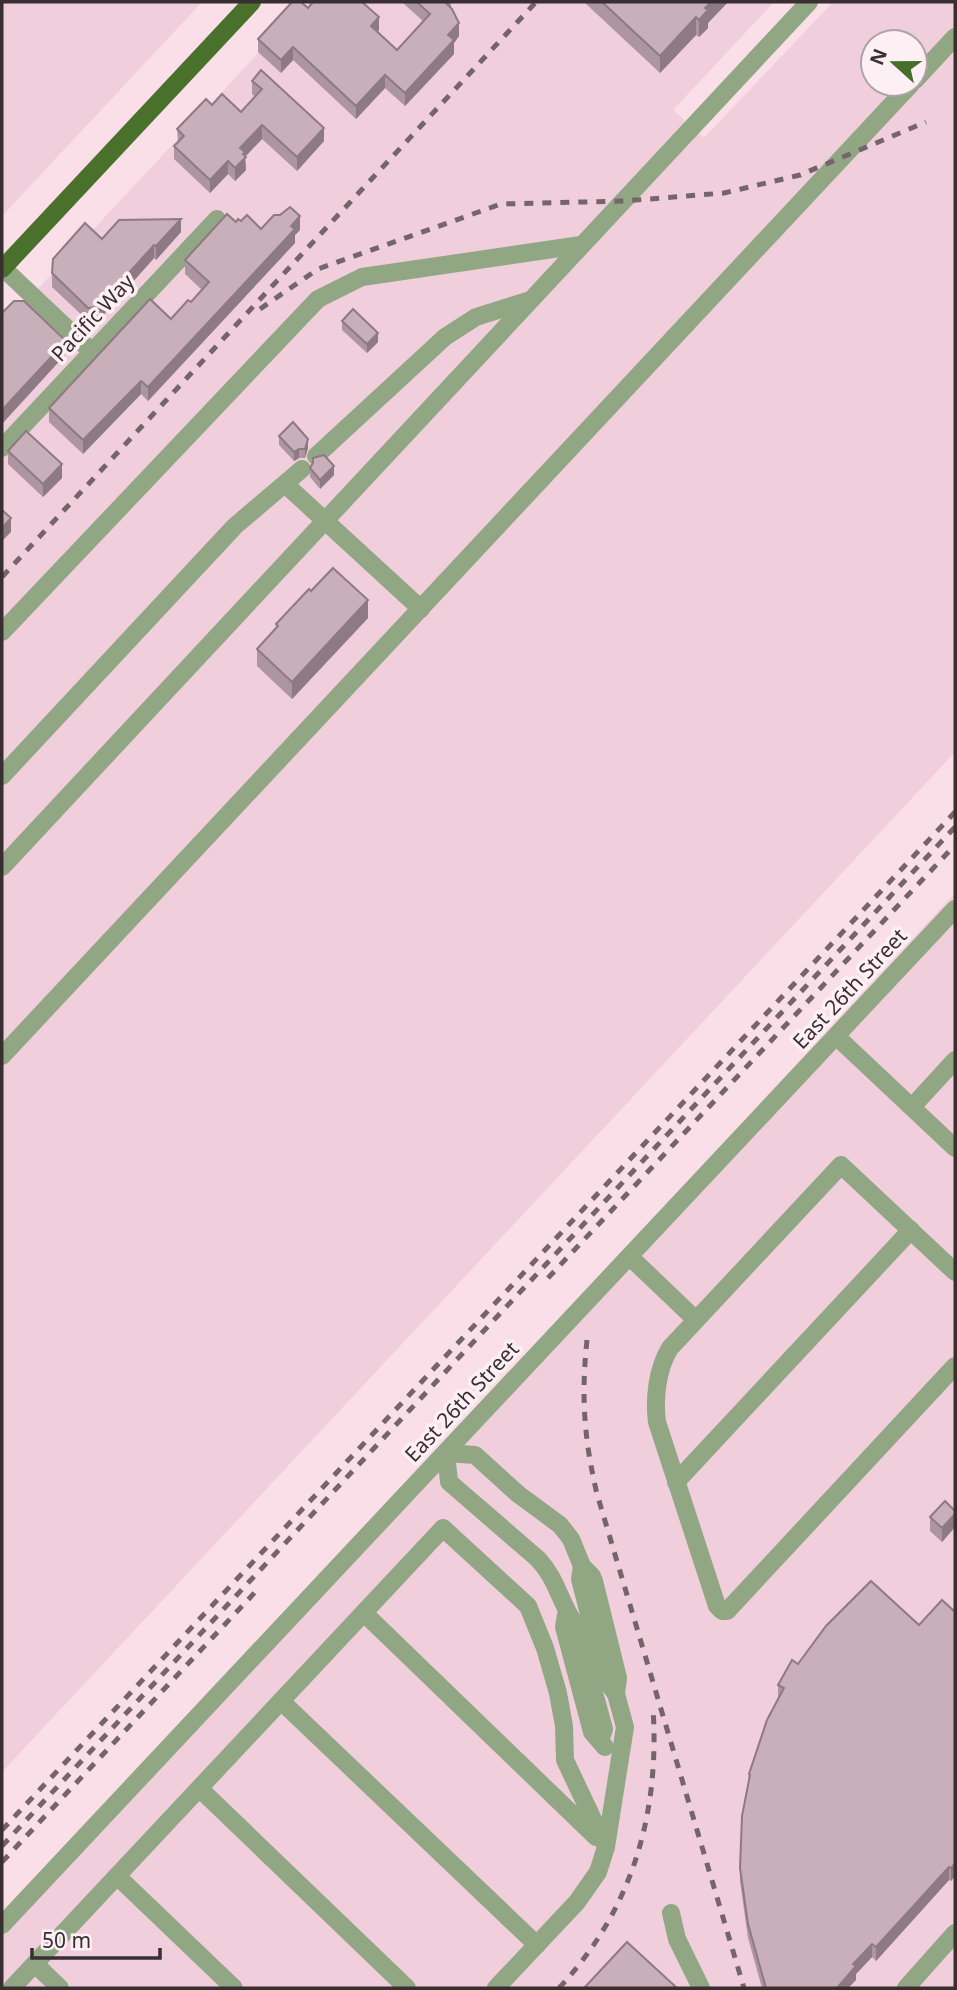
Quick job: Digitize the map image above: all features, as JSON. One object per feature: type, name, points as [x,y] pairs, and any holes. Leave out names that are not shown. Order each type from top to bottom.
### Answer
[{"type":"main road","points":[[2,268],[252,2]]},
{"type":"street","points":[[2,867],[809,2]]},
{"type":"street","points":[[929,65],[955,37]]},
{"type":"street","points":[[2,1056],[898,98]]},
{"type":"street","name":"Pacific Way","points":[[2,448],[217,219]]},
{"type":"street","points":[[2,632],[318,299],[362,278],[580,245]]},
{"type":"street","points":[[2,268],[92,352]]},
{"type":"street","points":[[316,456],[445,337],[476,317],[530,299]]},
{"type":"street","points":[[2,776],[236,526],[302,470]]},
{"type":"street","points":[[285,484],[421,608]]},
{"type":"street","name":"East 26th Street","points":[[2,1925],[955,909]]},
{"type":"street","points":[[837,1037],[955,1148]]},
{"type":"street","points":[[912,1107],[955,1060]]},
{"type":"street","points":[[955,1272],[841,1165],[667,1353],[654,1405],[657,1422],[717,1606],[722,1611],[727,1611],[955,1366]]},
{"type":"street","points":[[676,1482],[911,1230]]},
{"type":"street","points":[[630,1257],[696,1320]]},
{"type":"street","points":[[496,1988],[584,1892],[598,1872],[606,1847],[625,1727],[616,1694],[606,1680],[580,1579],[582,1566],[571,1539],[560,1525],[518,1494],[475,1455],[446,1452],[449,1482],[548,1570],[556,1583],[567,1612],[564,1627],[592,1732],[619,1762]]},
{"type":"street","points":[[12,1988],[443,1528],[528,1606],[545,1648],[558,1693],[564,1726],[565,1760],[606,1847]]},
{"type":"street","points":[[364,1613],[606,1847]]},
{"type":"street","points":[[281,1701],[537,1945]]},
{"type":"street","points":[[200,1789],[407,1988]]},
{"type":"street","points":[[117,1876],[234,1988]]},
{"type":"street","points":[[671,1913],[677,1939],[701,1988]]},
{"type":"street","points":[[931,1988],[912,1982],[955,1933]]},
{"type":"street","points":[[35,1964],[60,1988]]},
{"type":"shaded area","points":[[2,2],[202,2],[2,216]]},
{"type":"shaded area","points":[[306,2],[774,2],[673,110],[704,138],[833,2],[955,2],[955,752],[2,1772],[2,327]]},
{"type":"shaded area","points":[[955,893],[955,1988],[2,1988],[2,1921]]},
{"type":"building","points":[[292,2],[301,2],[308,8],[313,2],[362,2],[379,17],[371,26],[397,50],[430,14],[417,2],[445,2],[459,23],[448,35],[454,40],[405,93],[385,75],[356,106],[293,47],[281,60],[258,39]]},
{"type":"building","points":[[602,2],[711,2],[699,20],[696,17],[660,56]]},
{"type":"building","points":[[261,70],[324,128],[297,157],[262,125],[240,148],[246,157],[235,168],[228,161],[210,180],[174,146],[184,136],[177,129],[206,99],[212,105],[222,94],[241,112],[262,89],[252,81]]},
{"type":"building","points":[[290,207],[300,216],[291,226],[295,229],[148,387],[141,381],[83,440],[49,408],[150,299],[171,319],[188,300],[191,302],[209,282],[185,260],[227,214],[236,222],[247,215],[261,229],[274,215],[280,215]]},
{"type":"building","points":[[181,219],[98,307],[88,308],[52,273],[53,259],[85,223],[102,239],[119,220]]},
{"type":"building","points":[[14,301],[24,301],[66,341],[2,410],[2,313]]},
{"type":"building","points":[[353,309],[378,333],[367,344],[342,321]]},
{"type":"building","points":[[293,422],[308,439],[305,449],[294,452],[279,436]]},
{"type":"building","points":[[26,431],[62,464],[43,484],[8,451]]},
{"type":"building","points":[[324,455],[334,466],[320,480],[310,468],[313,458]]},
{"type":"building","points":[[2,510],[11,518],[2,528]]},
{"type":"building","points":[[333,568],[368,600],[292,682],[257,649],[278,626],[276,624]]},
{"type":"building","points":[[945,1501],[955,1514],[942,1528],[930,1517]]},
{"type":"building","points":[[871,1581],[919,1625],[942,1600],[955,1612],[955,1863],[876,1947],[872,1944],[853,1964],[856,1966],[837,1988],[766,1988],[748,1924],[740,1868],[742,1816],[749,1774],[767,1720],[784,1688],[778,1685],[792,1660],[798,1664],[826,1626]]},
{"type":"building","points":[[627,1942],[677,1988],[584,1988]]},
{"type":"railway","points":[[2,577],[536,2]]},
{"type":"railway","points":[[260,309],[318,269],[501,204],[624,201],[724,193],[800,175],[926,122]]},
{"type":"railway","points":[[2,1830],[955,812]]},
{"type":"railway","points":[[2,1846],[955,827]]},
{"type":"railway","points":[[548,1278],[955,845]]},
{"type":"railway","points":[[587,1340],[585,1417],[597,1494],[744,1988]]},
{"type":"railway","points":[[2,1862],[259,1588]]},
{"type":"railway","points":[[559,1988],[584,1958],[605,1926],[623,1893],[636,1858],[646,1823],[652,1786],[653,1708]]}]
